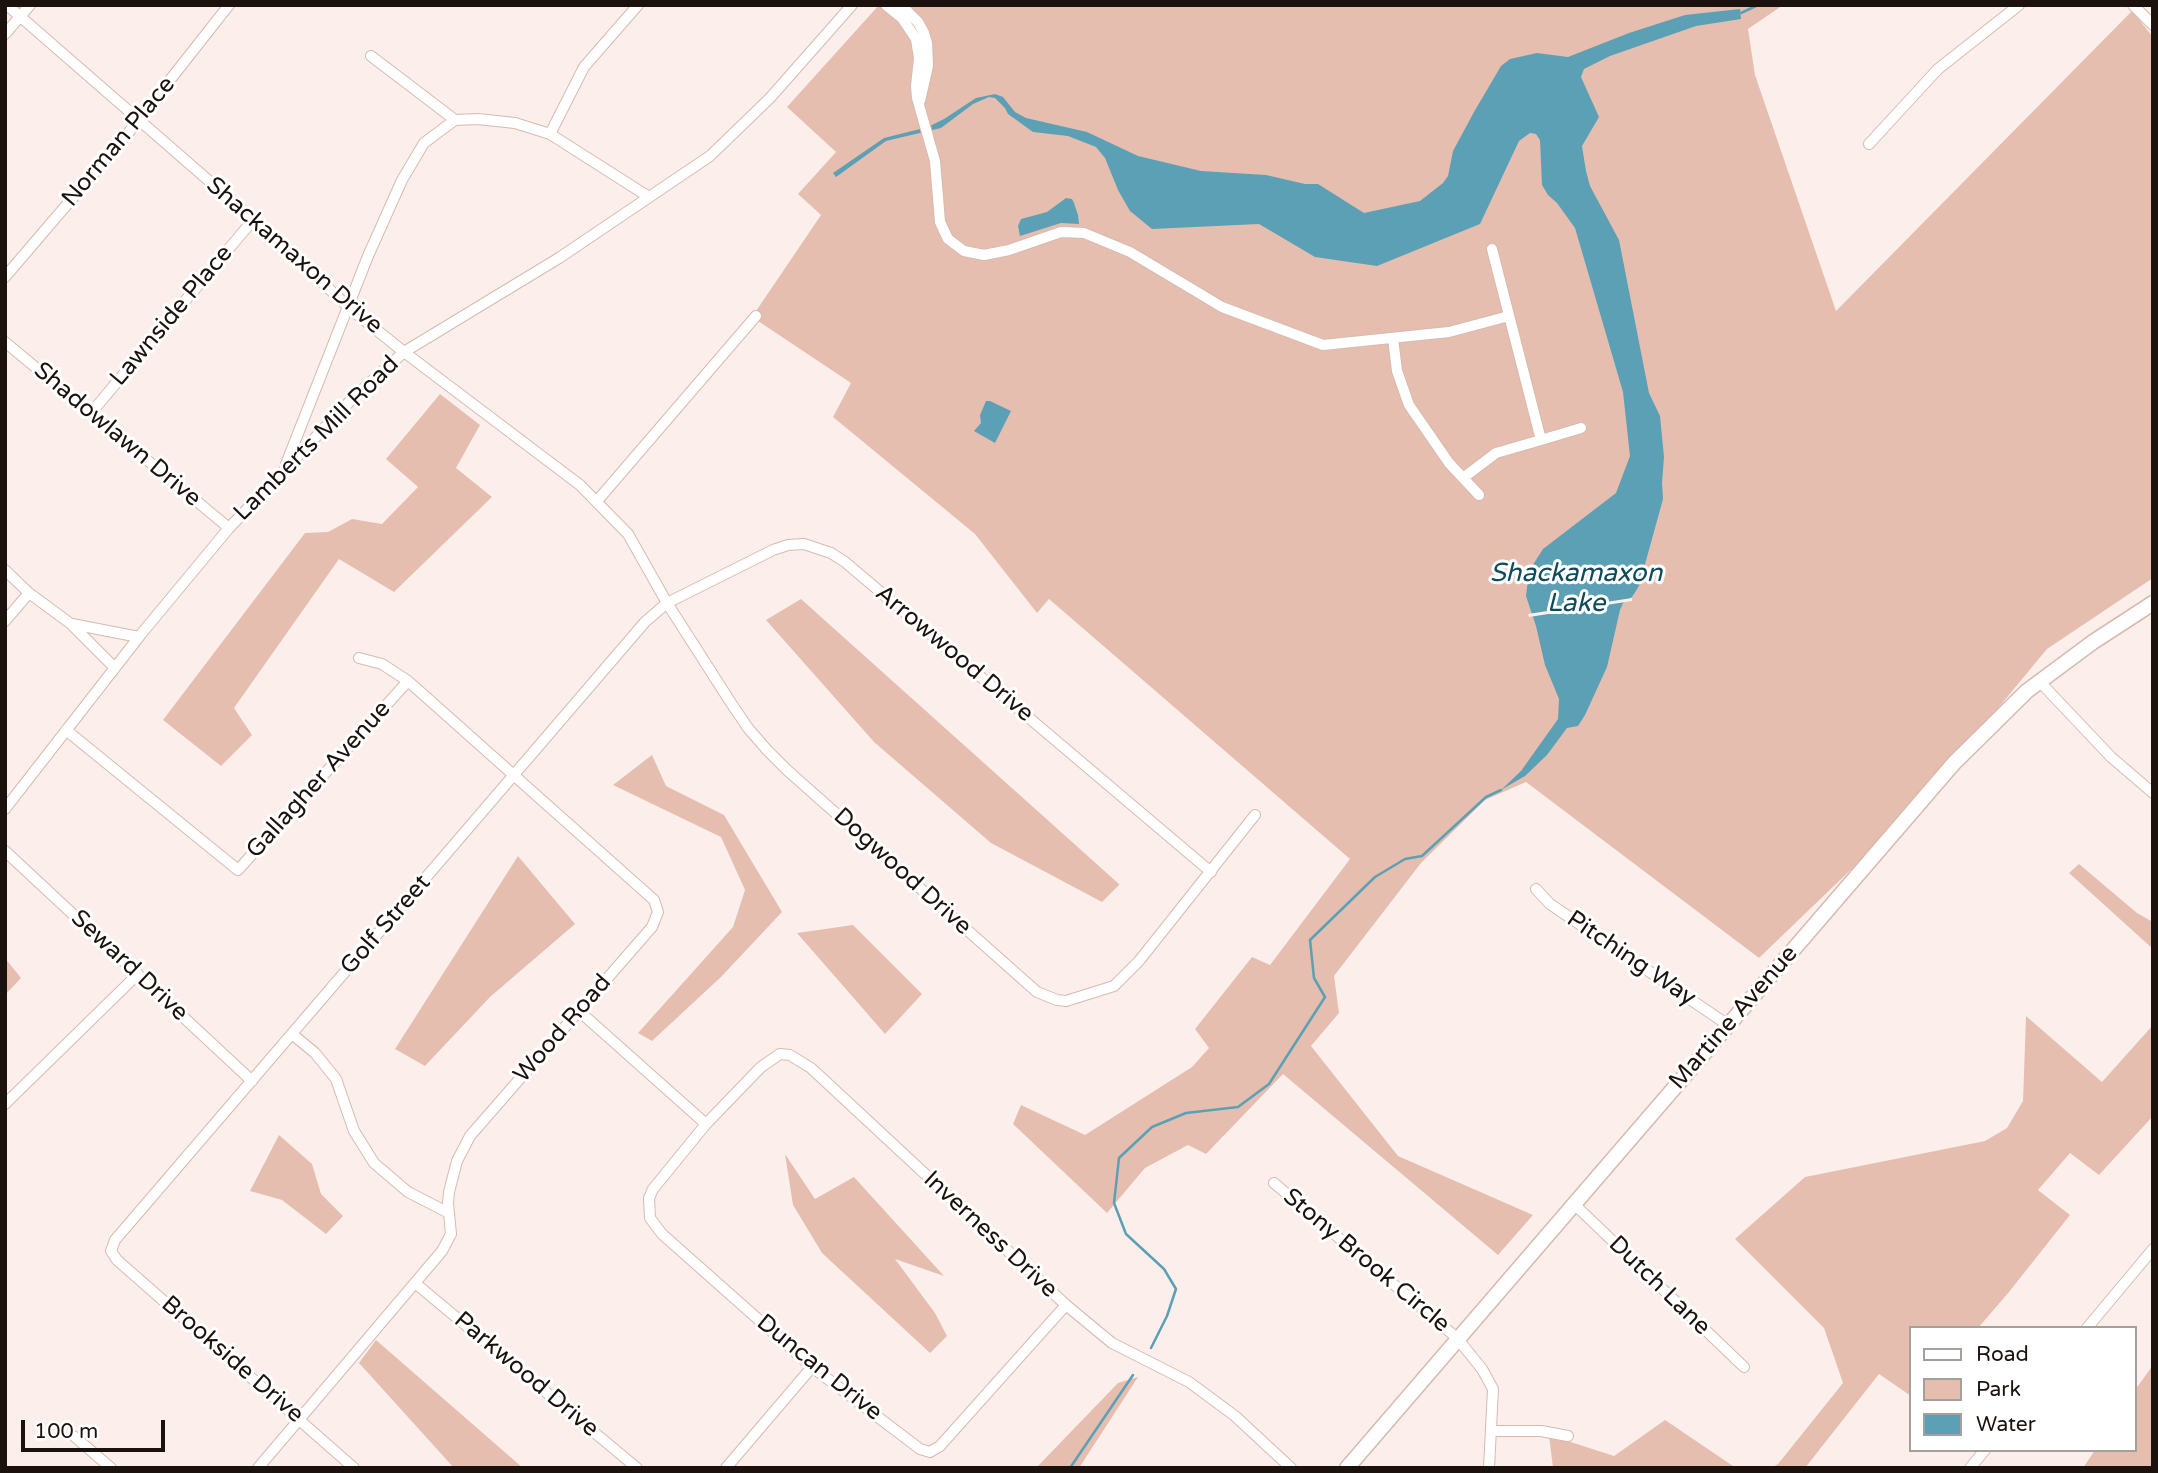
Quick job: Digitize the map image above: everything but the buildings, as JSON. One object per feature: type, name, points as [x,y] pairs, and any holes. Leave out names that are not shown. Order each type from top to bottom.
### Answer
[{"type":"main road","name":"Martine Avenue","points":[[1347,1468],[1954,763],[2027,691],[2093,642],[2153,603]]},
{"type":"street","name":"Shackamaxon Drive","points":[[7,5],[253,220],[348,307],[580,485],[597,501]]},
{"type":"street","points":[[5,34],[30,5]]},
{"type":"street","name":"Norman Place","points":[[5,276],[138,120],[229,5]]},
{"type":"street","points":[[550,134],[584,67],[638,5]]},
{"type":"street","name":"Lamberts Mill Road","points":[[5,809],[139,637],[229,528],[352,398],[404,352],[559,258],[710,156],[770,98],[852,5]]},
{"type":"street","points":[[886,5],[902,18],[916,39],[919,58],[916,86],[919,108],[934,161],[940,222],[948,239],[964,251],[984,255],[1009,250],[1061,232],[1084,233],[1130,252],[1222,307],[1314,343],[1328,345],[1450,331],[1509,316]]},
{"type":"street","points":[[901,5],[918,22],[925,33],[927,43],[926,75],[919,108]]},
{"type":"street","points":[[1869,144],[1938,69],[2019,5]]},
{"type":"street","points":[[2133,5],[2153,25]]},
{"type":"street","points":[[371,57],[455,120]]},
{"type":"street","points":[[283,471],[402,180],[424,143],[455,120],[478,119],[515,123],[550,134],[649,197]]},
{"type":"street","name":"Lawnside Place","points":[[91,413],[253,220]]},
{"type":"street","points":[[1492,249],[1541,439]]},
{"type":"street","points":[[597,501],[756,316]]},
{"type":"street","points":[[1394,338],[1398,372],[1409,405],[1441,452],[1479,495]]},
{"type":"street","name":"Shadowlawn Drive","points":[[5,342],[229,528]]},
{"type":"street","points":[[1463,478],[1496,453],[1581,428]]},
{"type":"street","name":"Dogwood Drive","points":[[597,501],[628,534],[667,603],[743,720],[767,750],[786,770],[1045,997],[1066,1001],[1114,986],[1131,970],[1212,872],[1255,814]]},
{"type":"street","name":"Arrowwood Drive","points":[[667,603],[788,545],[804,544],[831,554],[845,562],[1212,872]]},
{"type":"street","points":[[5,570],[29,593],[71,624],[115,668]]},
{"type":"street","points":[[5,621],[29,593]]},
{"type":"street","name":"Golf Street","points":[[111,1251],[115,1240],[645,622],[667,603]]},
{"type":"street","points":[[71,624],[139,637]]},
{"type":"street","name":"Wood Road","points":[[258,1468],[448,1244],[452,1225],[449,1192],[457,1161],[470,1136],[652,927],[658,912],[654,900],[408,681],[382,664],[359,658]]},
{"type":"street","name":"Gallagher Avenue","points":[[66,730],[238,870],[408,681]]},
{"type":"street","points":[[2040,682],[2111,757],[2153,793]]},
{"type":"street","name":"Seward Drive","points":[[5,852],[252,1081]]},
{"type":"street","name":"Pitching Way","points":[[1536,889],[1550,904],[1728,1025]]},
{"type":"street","points":[[5,1104],[138,974]]},
{"type":"street","points":[[579,1011],[706,1124]]},
{"type":"street","points":[[292,1034],[315,1053],[335,1079],[354,1132],[374,1163],[408,1192],[449,1213]]},
{"type":"street","name":"Inverness Drive","points":[[706,1124],[772,1058],[780,1054],[800,1059],[1066,1305],[1112,1343],[1189,1382],[1235,1416],[1292,1468]]},
{"type":"street","name":"Duncan Drive","points":[[706,1124],[653,1189],[648,1208],[650,1218],[662,1234],[812,1367],[920,1449],[930,1452],[940,1447],[1066,1305]]},
{"type":"street","name":"Stony Brook Circle","points":[[1274,1183],[1458,1339],[1482,1369],[1493,1389],[1489,1468]]},
{"type":"street","name":"Dutch Lane","points":[[1574,1204],[1744,1367]]},
{"type":"street","points":[[2089,1326],[2153,1249]]},
{"type":"street","name":"Brookside Drive","points":[[111,1251],[117,1260],[355,1468]]},
{"type":"street","name":"Parkwood Drive","points":[[415,1283],[638,1468]]},
{"type":"street","points":[[726,1468],[812,1367]]},
{"type":"street","points":[[1491,1431],[1530,1430],[1568,1436]]},
{"type":"street","points":[[75,1437],[111,1468]]},
{"type":"street","points":[[1970,1468],[1983,1452]]},
{"type":"green space","points":[[879,5],[1783,5],[1748,29],[1755,75],[1836,311],[2132,11],[2153,37],[2153,578],[2047,649],[1965,748],[1864,857],[1759,958],[1526,782],[1485,800],[1421,863],[1334,976],[1339,1013],[1311,1046],[1398,1156],[1533,1215],[1498,1255],[1283,1074],[1206,1154],[1188,1145],[1145,1168],[1107,1213],[1013,1124],[1021,1105],[1085,1135],[1192,1067],[1209,1048],[1195,1029],[1252,957],[1270,965],[1350,859],[1049,599],[1037,613],[975,534],[833,417],[851,383],[752,317],[821,215],[798,194],[836,152],[787,107]]},
{"type":"green space","points":[[440,394],[480,425],[456,468],[492,497],[394,592],[339,559],[234,708],[252,735],[221,766],[163,720],[305,533],[328,532],[352,519],[382,524],[418,487],[386,459]]},
{"type":"green space","points":[[801,599],[1119,885],[1102,902],[991,843],[874,742],[766,620]]},
{"type":"green space","points":[[652,755],[666,786],[724,815],[782,912],[721,977],[652,1041],[638,1033],[733,927],[745,890],[721,837],[613,785]]},
{"type":"green space","points":[[518,856],[575,924],[490,997],[425,1066],[395,1049]]},
{"type":"green space","points":[[2079,864],[2137,913],[2153,922],[2153,949],[2069,873]]},
{"type":"green space","points":[[853,925],[922,994],[885,1034],[797,933]]},
{"type":"green space","points":[[5,958],[21,978],[5,995]]},
{"type":"green space","points":[[2026,1016],[2102,1082],[2153,1025],[2153,1116],[2099,1175],[2070,1153],[2038,1190],[2070,1215],[1980,1326],[1910,1326],[1910,1395],[1879,1374],[1805,1468],[1771,1468],[1778,1464],[1843,1383],[1824,1328],[1735,1239],[1805,1177],[1985,1141],[2007,1128],[2023,1101]]},
{"type":"green space","points":[[279,1135],[312,1164],[321,1194],[343,1216],[326,1234],[282,1200],[250,1191]]},
{"type":"green space","points":[[785,1154],[815,1199],[854,1177],[944,1276],[895,1259],[935,1313],[947,1336],[930,1353],[822,1253],[793,1205]]},
{"type":"green space","points":[[376,1340],[523,1468],[454,1468],[359,1363]]},
{"type":"green space","points":[[2153,1365],[2153,1468],[2083,1468],[2094,1452],[2137,1452],[2137,1387]]},
{"type":"green space","points":[[1138,1377],[1079,1468],[1036,1468],[1118,1383]]},
{"type":"green space","points":[[1665,1420],[1736,1468],[1553,1468],[1549,1435],[1614,1456]]},
{"type":"water","name":"Shackamaxon Lake","points":[[1740,9],[1741,19],[1696,26],[1610,56],[1584,69],[1581,77],[1599,117],[1582,146],[1586,171],[1590,186],[1619,240],[1649,393],[1660,416],[1664,457],[1663,499],[1639,586],[1620,610],[1607,667],[1585,715],[1578,726],[1567,728],[1547,755],[1525,776],[1501,790],[1521,771],[1558,719],[1559,699],[1545,665],[1526,596],[1529,571],[1543,549],[1616,493],[1630,456],[1623,392],[1575,228],[1542,185],[1540,140],[1536,134],[1530,133],[1519,141],[1480,224],[1377,266],[1315,257],[1259,224],[1152,229],[1130,211],[1105,158],[1096,147],[1068,136],[1033,132],[1008,114],[995,98],[989,97],[973,104],[941,128],[886,141],[836,177],[833,173],[884,138],[928,127],[976,98],[995,94],[1003,97],[1015,112],[1026,118],[1087,132],[1138,156],[1201,171],[1266,175],[1305,184],[1318,184],[1364,213],[1420,201],[1443,183],[1448,176],[1453,151],[1474,112],[1501,66],[1510,59],[1537,53],[1568,57],[1685,15]]},
{"type":"water","points":[[1066,198],[1072,199],[1079,224],[1061,223],[1020,236],[1018,226],[1021,219],[1047,212]]},
{"type":"water","points":[[986,401],[1011,411],[995,443],[974,431],[981,423],[980,415]]},
{"type":"pier","points":[[1632,598],[1632,601],[1529,617],[1528,614]]},
{"type":"waterway","points":[[1741,13],[1758,5]]},
{"type":"waterway","points":[[1151,1348],[1167,1316],[1176,1289],[1164,1269],[1126,1234],[1114,1203],[1119,1158],[1152,1127],[1186,1113],[1238,1107],[1269,1084],[1325,997],[1314,978],[1310,940],[1375,877],[1405,859],[1422,856],[1486,797],[1501,790]]},
{"type":"waterway","points":[[1070,1468],[1133,1375]]}]
